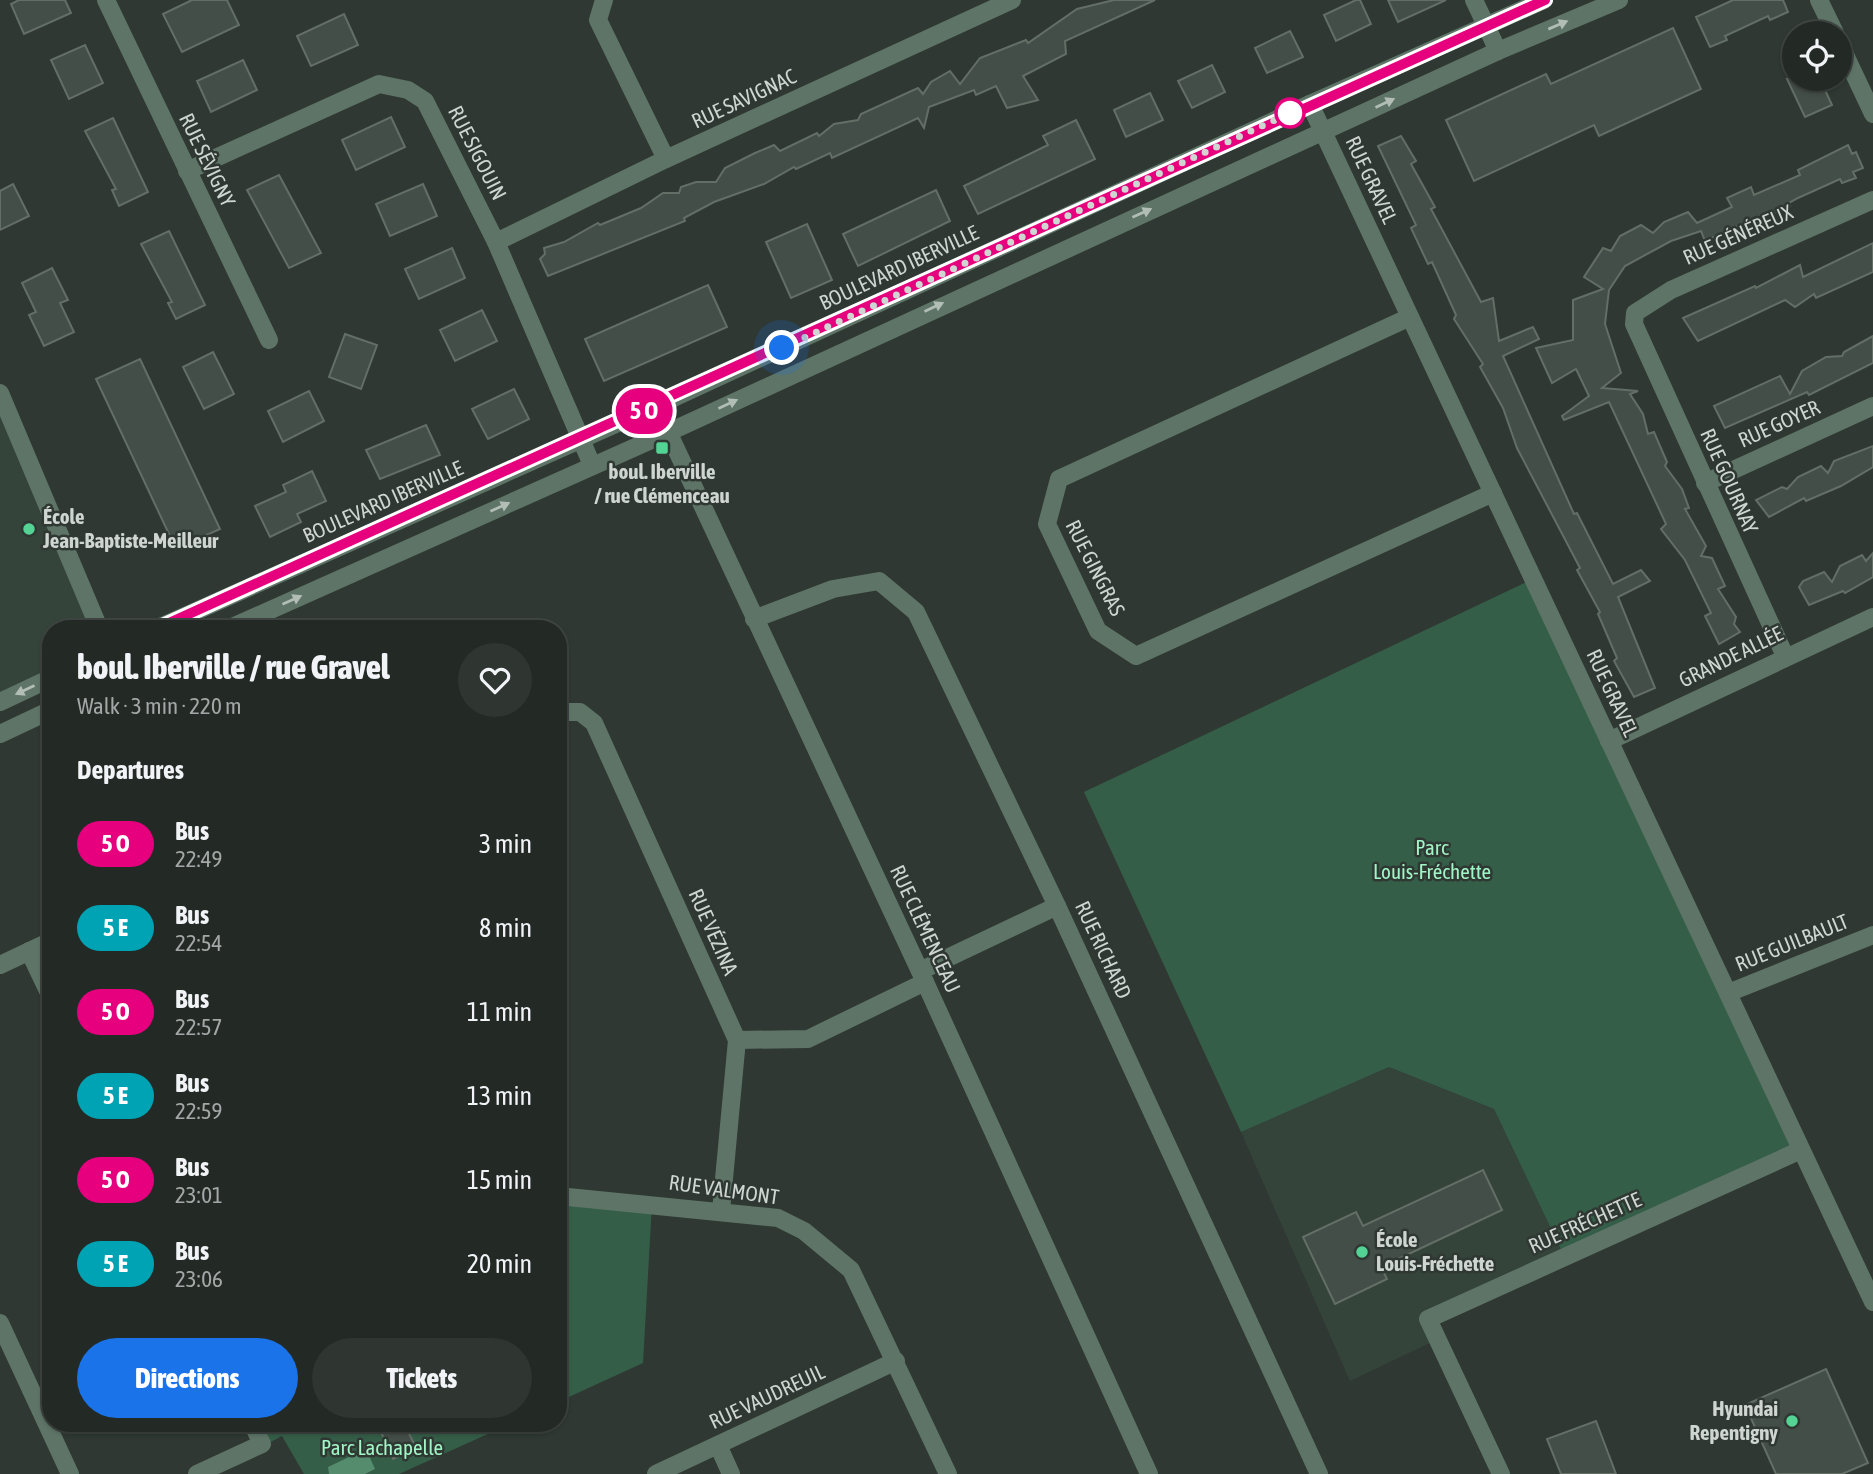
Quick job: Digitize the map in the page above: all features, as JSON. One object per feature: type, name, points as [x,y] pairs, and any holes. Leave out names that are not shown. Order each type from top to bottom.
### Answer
[{"type":"street","name":"RUE SÉVIGNY","points":[[106,0],[269,340]]},
{"type":"street","points":[[604,0],[598,20],[666,159]]},
{"type":"street","name":"RUE SAVIGNAC","points":[[496,242],[666,159],[1012,0]]},
{"type":"street","points":[[1474,0],[1498,51]]},
{"type":"street","name":"BOULEVARD IBERVILLE","points":[[176,620],[656,406],[1310,104],[1544,0]]},
{"type":"street","points":[[248,620],[667,433],[1498,51],[1619,0]]},
{"type":"street","points":[[1819,0],[1829,21]]},
{"type":"street","points":[[1852,70],[1873,114]]},
{"type":"street","name":"RUE SIGOUIN","points":[[187,171],[379,84],[408,90],[425,101],[496,242],[592,465]]},
{"type":"street","name":"RUE GRAVEL","points":[[1310,104],[1873,1302]]},
{"type":"street","name":"RUE GÉNÉREUX","points":[[1634,324],[1634,313],[1671,290],[1873,200]]},
{"type":"street","name":"RUE GINGRAS","points":[[1410,317],[1059,479],[1047,524],[1098,631],[1136,656],[1493,493]]},
{"type":"street","name":"RUE GOURNAY","points":[[1634,324],[1785,656]]},
{"type":"street","points":[[0,393],[96,620]]},
{"type":"street","name":"RUE CLÉMENCEAU","points":[[656,406],[922,976],[1149,1474]]},
{"type":"street","name":"RUE GOYER","points":[[1705,483],[1873,407]]},
{"type":"street","name":"RUE RICHARD","points":[[754,619],[833,589],[878,581],[916,612],[1057,906],[1319,1474]]},
{"type":"street","name":"GRANDE ALLÉE","points":[[1609,741],[1785,656],[1873,617]]},
{"type":"street","points":[[0,702],[42,682]]},
{"type":"street","name":"RUE VÉZINA","points":[[567,712],[580,712],[594,723],[737,1040],[721,1211]]},
{"type":"street","points":[[0,734],[42,714]]},
{"type":"street","points":[[737,1040],[808,1039],[1057,906]]},
{"type":"street","name":"RUE GUILBAULT","points":[[1728,993],[1873,935]]},
{"type":"street","points":[[0,965],[42,945]]},
{"type":"street","points":[[29,951],[42,978]]},
{"type":"street","name":"RUE FRÉCHETTE","points":[[1501,1474],[1428,1319],[1801,1150]]},
{"type":"street","name":"RUE VALMONT","points":[[567,1197],[778,1218],[829,1248],[851,1270],[948,1474]]},
{"type":"street","points":[[0,1323],[7,1356],[42,1422]]},
{"type":"street","name":"RUE VAUDREUIL","points":[[656,1474],[896,1361]]},
{"type":"street","points":[[48,1432],[70,1474]]},
{"type":"street","points":[[197,1474],[262,1444],[256,1432]]},
{"type":"street","points":[[718,1445],[731,1474]]},
{"type":"shaded area","name":"École Jean-Baptiste-Meilleur","points":[[0,393],[96,620],[42,620],[42,682],[0,702]]},
{"type":"shaded area","points":[[1389,1067],[1494,1109],[1565,1258],[1429,1318],[1438,1339],[1350,1381],[1241,1132]]},
{"type":"shaded area","points":[[366,1449],[375,1469],[365,1474],[329,1474],[328,1467]]},
{"type":"green space","name":"Parc Louis-Fréchette","points":[[1533,579],[1801,1150],[1565,1258],[1494,1109],[1389,1067],[1241,1132],[1084,792]]},
{"type":"green space","points":[[567,1197],[652,1204],[643,1363],[567,1398]]},
{"type":"green space","name":"Parc Lachapelle","points":[[256,1432],[492,1432],[399,1474],[304,1474],[282,1436],[263,1446]]},
{"type":"building","points":[[19,0],[65,0],[71,13],[24,34],[11,4]]},
{"type":"building","points":[[192,0],[227,0],[239,25],[182,52],[163,14]]},
{"type":"building","points":[[1114,0],[1155,0],[1065,41],[1066,54],[1023,76],[1038,100],[1007,108],[996,86],[976,95],[974,90],[929,107],[924,128],[918,118],[832,158],[830,153],[796,169],[794,167],[764,184],[714,202],[684,218],[685,221],[548,276],[540,259],[545,254],[544,248],[564,242],[598,223],[600,225],[641,208],[663,193],[679,193],[681,187],[696,182],[716,182],[725,168],[755,153],[774,145],[780,151],[817,133],[819,136],[834,124],[858,120],[861,114],[918,88],[923,94],[931,82],[950,71],[960,84],[980,58],[1026,40],[1028,43],[1077,9]]},
{"type":"building","points":[[1360,0],[1371,24],[1336,41],[1324,15]]},
{"type":"building","points":[[1388,0],[1446,0],[1398,22]]},
{"type":"building","points":[[1733,0],[1783,0],[1788,12],[1770,20],[1768,16],[1725,36],[1727,40],[1710,47],[1696,17]]},
{"type":"building","points":[[344,14],[358,45],[311,66],[297,36]]},
{"type":"building","points":[[1673,28],[1701,89],[1599,136],[1594,125],[1474,181],[1446,120],[1546,74],[1551,84]]},
{"type":"building","points":[[1290,31],[1303,57],[1267,73],[1255,48]]},
{"type":"building","points":[[85,45],[103,83],[69,99],[51,60]]},
{"type":"building","points":[[243,60],[257,90],[211,112],[197,81]]},
{"type":"building","points":[[1212,65],[1225,92],[1192,108],[1178,81]]},
{"type":"building","points":[[1793,91],[1826,91],[1832,105],[1805,117]]},
{"type":"building","points":[[1150,93],[1163,120],[1126,137],[1114,110]]},
{"type":"building","points":[[391,117],[405,147],[356,170],[342,140]]},
{"type":"building","points":[[113,118],[148,192],[119,206],[112,190],[116,189],[85,131]]},
{"type":"building","points":[[1076,120],[1095,159],[978,214],[964,186],[1048,145],[1043,136]]},
{"type":"building","points":[[1401,136],[1416,161],[1411,164],[1435,207],[1431,209],[1481,302],[1493,298],[1499,341],[1533,327],[1539,339],[1503,356],[1574,514],[1577,513],[1613,584],[1641,570],[1650,581],[1618,597],[1655,688],[1634,697],[1614,661],[1617,658],[1598,614],[1600,612],[1577,570],[1580,568],[1517,448],[1503,408],[1480,367],[1483,364],[1454,319],[1456,315],[1432,262],[1428,264],[1411,228],[1416,225],[1378,146]]},
{"type":"building","points":[[1848,145],[1852,154],[1856,152],[1863,168],[1853,172],[1856,178],[1842,183],[1840,179],[1798,198],[1789,203],[1790,206],[1772,214],[1771,211],[1705,241],[1701,231],[1671,241],[1625,266],[1609,290],[1605,324],[1621,373],[1602,388],[1638,391],[1630,394],[1643,414],[1648,434],[1654,432],[1667,462],[1665,466],[1682,489],[1689,508],[1685,509],[1706,546],[1701,556],[1712,558],[1725,586],[1718,589],[1736,617],[1734,624],[1740,632],[1719,644],[1705,616],[1711,613],[1685,560],[1661,529],[1666,524],[1609,402],[1564,420],[1562,416],[1589,396],[1576,369],[1552,383],[1536,348],[1573,340],[1573,300],[1603,289],[1584,277],[1603,248],[1611,251],[1620,236],[1641,225],[1653,233],[1664,222],[1688,212],[1697,223],[1732,207],[1727,198],[1751,187],[1754,195],[1800,175],[1798,170]]},
{"type":"building","points":[[279,175],[321,253],[289,268],[247,190]]},
{"type":"building","points":[[13,184],[29,216],[0,230],[0,191]]},
{"type":"building","points":[[423,184],[437,216],[390,236],[376,204]]},
{"type":"building","points":[[936,190],[950,221],[858,266],[843,234]]},
{"type":"building","points":[[807,224],[832,280],[791,298],[766,242]]},
{"type":"building","points":[[169,231],[205,305],[176,319],[168,303],[172,302],[141,244]]},
{"type":"building","points":[[1873,243],[1873,272],[1816,298],[1814,294],[1795,307],[1785,300],[1698,341],[1683,318],[1755,286],[1756,288],[1800,265],[1803,277]]},
{"type":"building","points":[[452,248],[465,278],[419,299],[405,269]]},
{"type":"building","points":[[52,268],[68,300],[60,303],[74,332],[44,346],[29,315],[36,312],[22,283]]},
{"type":"building","points":[[708,285],[727,327],[604,381],[585,339]]},
{"type":"building","points":[[482,310],[497,341],[455,361],[440,330]]},
{"type":"building","points":[[345,334],[377,345],[361,389],[329,377]]},
{"type":"building","points":[[1873,336],[1873,363],[1809,395],[1807,392],[1725,428],[1714,406],[1780,376],[1790,394],[1802,371],[1826,357],[1842,356],[1844,352]]},
{"type":"building","points":[[213,352],[234,394],[204,409],[183,367]]},
{"type":"building","points":[[140,359],[220,529],[176,549],[96,379]]},
{"type":"building","points":[[514,389],[529,419],[488,439],[472,409]]},
{"type":"building","points":[[309,391],[324,421],[283,442],[268,411]]},
{"type":"building","points":[[426,425],[440,455],[380,479],[366,450]]},
{"type":"building","points":[[1873,446],[1873,467],[1841,486],[1806,501],[1804,498],[1769,517],[1756,500],[1782,487],[1787,489],[1798,477],[1821,466],[1828,473],[1834,461]]},
{"type":"building","points":[[312,471],[326,501],[297,514],[301,522],[270,537],[255,506],[286,492],[283,485]]},
{"type":"building","points":[[1873,553],[1873,577],[1845,593],[1843,591],[1809,605],[1799,587],[1803,581],[1824,572],[1832,582],[1840,566],[1862,555],[1866,561]]},
{"type":"building","name":"École Louis-Fréchette","points":[[1483,1170],[1502,1210],[1381,1267],[1387,1279],[1335,1304],[1303,1237],[1356,1212],[1363,1226]]},
{"type":"building","points":[[1826,1369],[1868,1463],[1842,1474],[1776,1474],[1745,1405]]},
{"type":"building","points":[[1596,1421],[1616,1474],[1561,1474],[1547,1439]]},
{"type":"building","points":[[381,1432],[408,1432],[416,1448],[393,1459]]},
{"type":"bus line","points":[[176,620],[656,406],[1310,104],[1545,0]]},
{"type":"place","name":"boul. Iberville / rue Clémenceau","points":[[662,448]]},
{"type":"place","name":"École Jean-Baptiste-Meilleur","points":[[29,529]]},
{"type":"place","name":"École Louis-Fréchette","points":[[1362,1252]]},
{"type":"place","name":"Hyundai Repentigny","points":[[1792,1421]]},
{"type":"route","points":[[782,348],[1290,113]]}]
